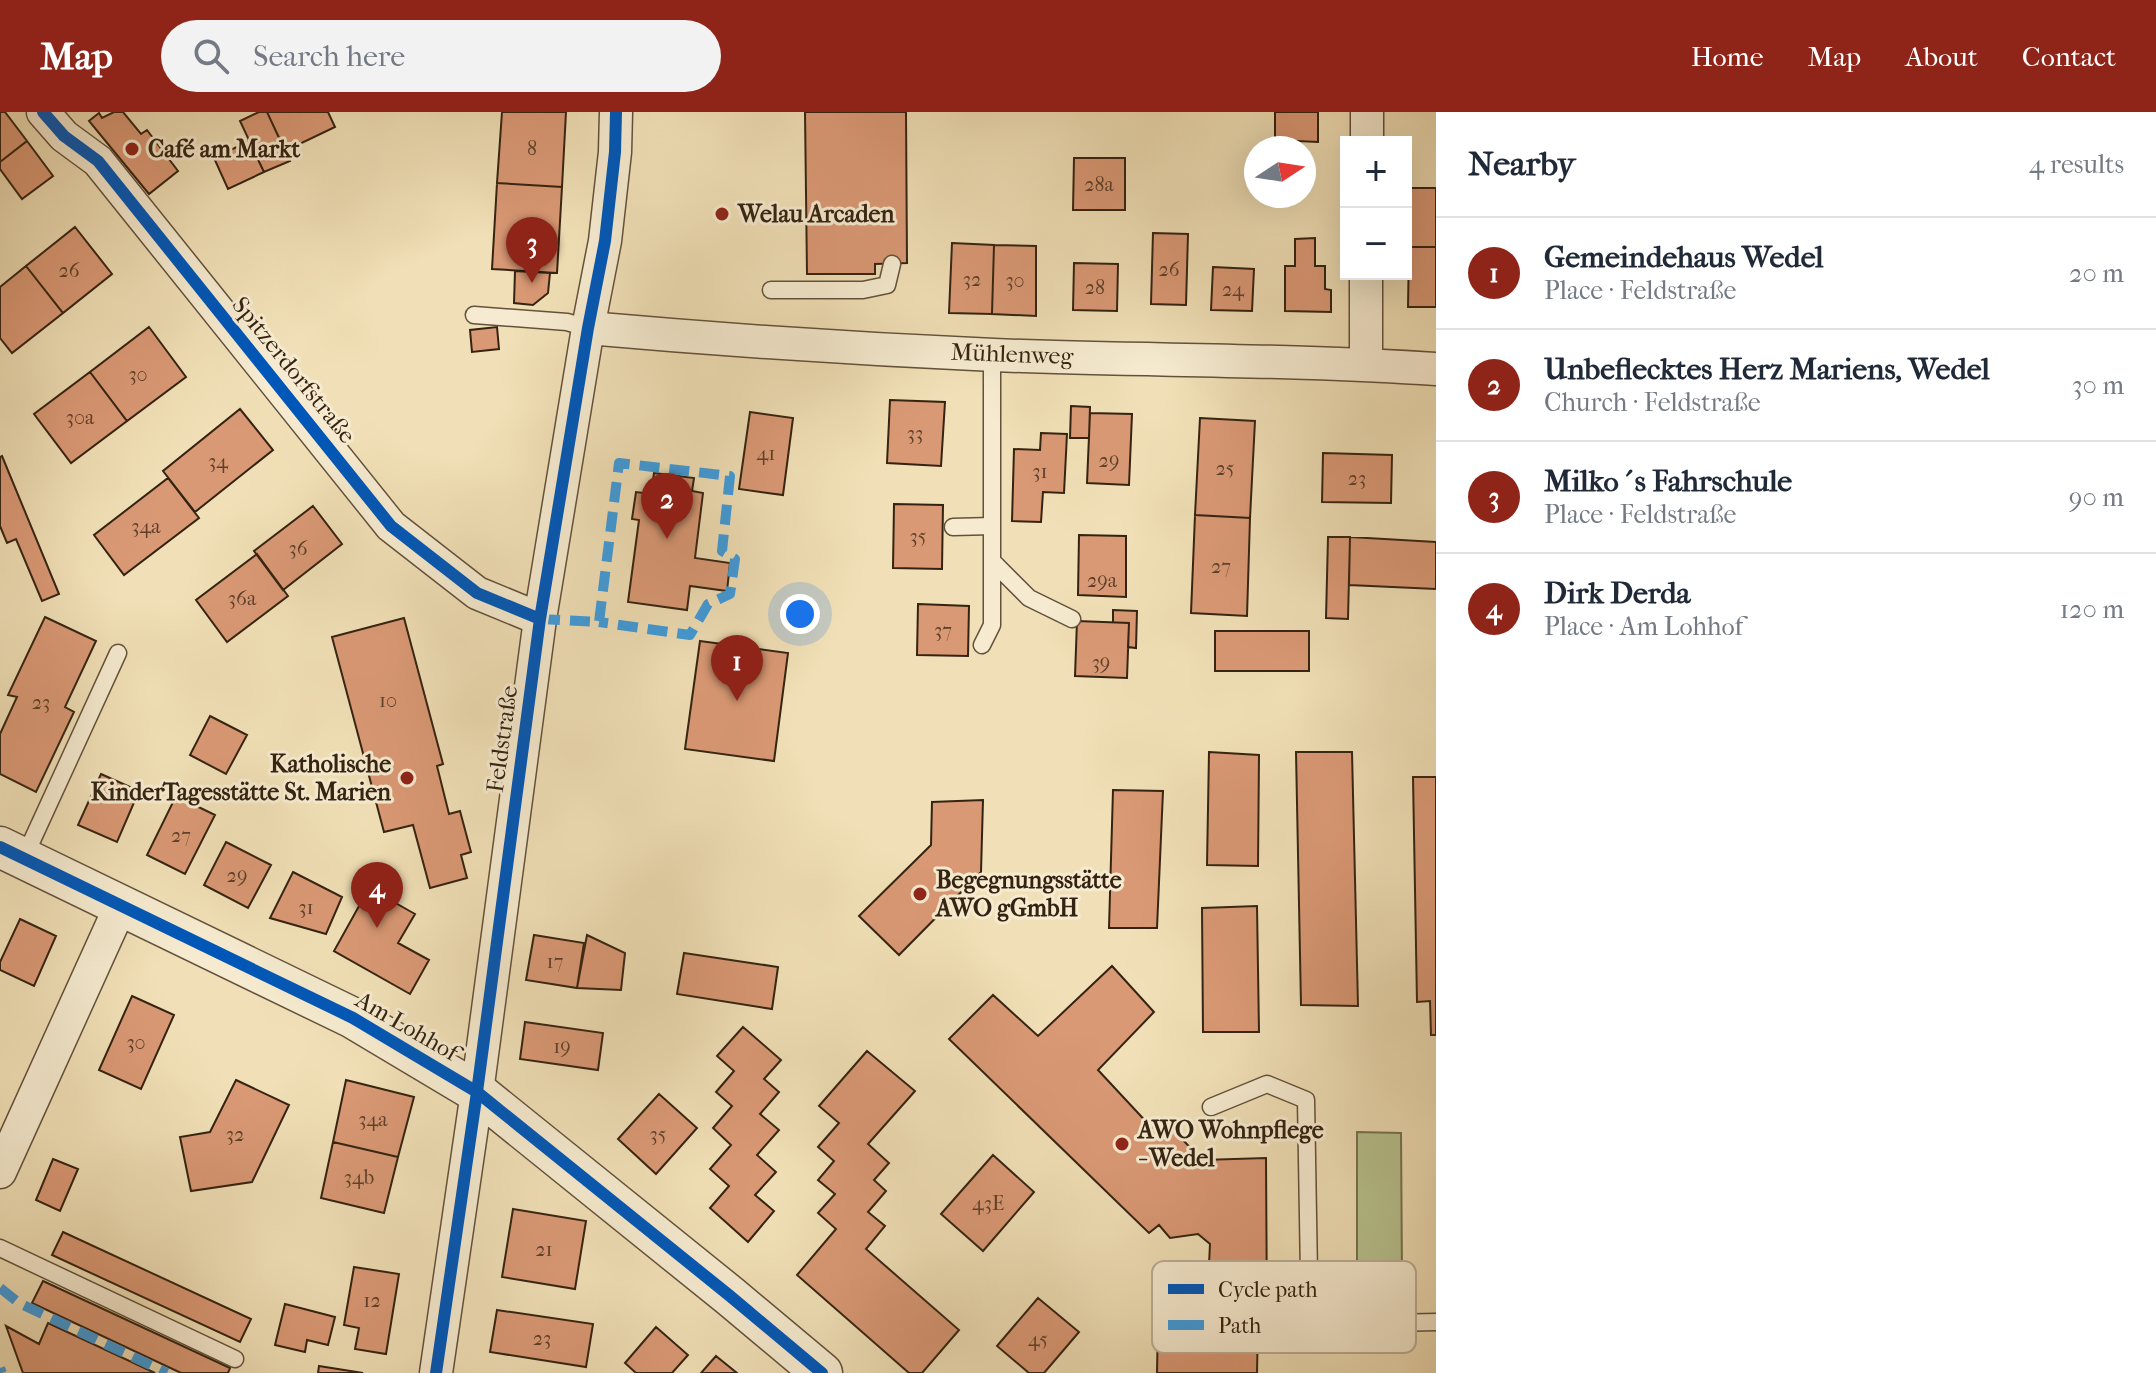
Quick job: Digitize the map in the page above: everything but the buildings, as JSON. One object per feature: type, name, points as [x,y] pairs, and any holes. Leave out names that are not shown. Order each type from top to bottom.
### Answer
[{"type":"street","name":"Spitzerdorfstraße","points":[[43,112],[64,136],[98,161],[391,526],[477,593],[540,619]]},
{"type":"street","name":"Feldstraße","points":[[436,1373],[540,619],[605,241],[615,152],[616,112]]},
{"type":"street","points":[[1367,112],[1367,136]]},
{"type":"street","points":[[1366,280],[1366,364]]},
{"type":"street","name":"Mühlenweg","points":[[588,328],[992,355],[1366,364],[1436,369]]},
{"type":"street","name":"Am Lohhof","points":[[12,853],[353,1018],[477,1092],[822,1373]]},
{"type":"street","points":[[0,1172],[121,905]]},
{"type":"lane","points":[[771,290],[863,290],[887,285],[892,264]]},
{"type":"lane","points":[[474,315],[567,322],[588,328]]},
{"type":"lane","points":[[982,645],[992,625],[992,355]]},
{"type":"lane","points":[[953,527],[992,526]]},
{"type":"lane","points":[[994,563],[1029,598],[1072,619]]},
{"type":"lane","points":[[12,853],[118,653]]},
{"type":"lane","points":[[1211,1107],[1267,1084],[1306,1100],[1309,1261]]},
{"type":"lane","points":[[0,1248],[235,1359]]},
{"type":"lane","points":[[1416,1322],[1436,1322]]},
{"type":"green space","points":[[1357,1132],[1401,1133],[1402,1261],[1357,1261]]},
{"type":"marked path","points":[[540,619],[599,622],[619,463],[730,476],[722,551],[735,559],[730,594],[708,604],[690,635],[599,622]]},
{"type":"marked path","points":[[0,1288],[19,1303],[167,1373]]},
{"type":"marked path","points":[[0,1368],[2,1373]]},
{"type":"cycle path","points":[[43,112],[64,136],[98,161],[391,526],[477,593],[540,619]]},
{"type":"cycle path","points":[[436,1373],[540,619],[605,241],[615,152],[616,112]]},
{"type":"cycle path","points":[[0,847],[353,1018],[477,1092],[822,1373]]},
{"type":"place","name":"Café am Markt","points":[[132,149]]},
{"type":"place","name":"Welau Arcaden","points":[[722,214]]},
{"type":"place","name":"Milko´s Fahrschule","points":[[532,283]]},
{"type":"place","name":"Unbeflecktes Herz Mariens, Wedel","points":[[667,539]]},
{"type":"place","name":"Gemeindehaus Wedel","points":[[737,701]]},
{"type":"place","name":"Katholische KinderTagesstätte St. Marien","points":[[407,778]]},
{"type":"place","name":"Begegnungsstätte AWO gGmbH","points":[[920,894]]},
{"type":"place","name":"Dirk Derda","points":[[377,928]]},
{"type":"place","name":"AWO Wohnpflege - Wedel","points":[[1122,1144]]}]
